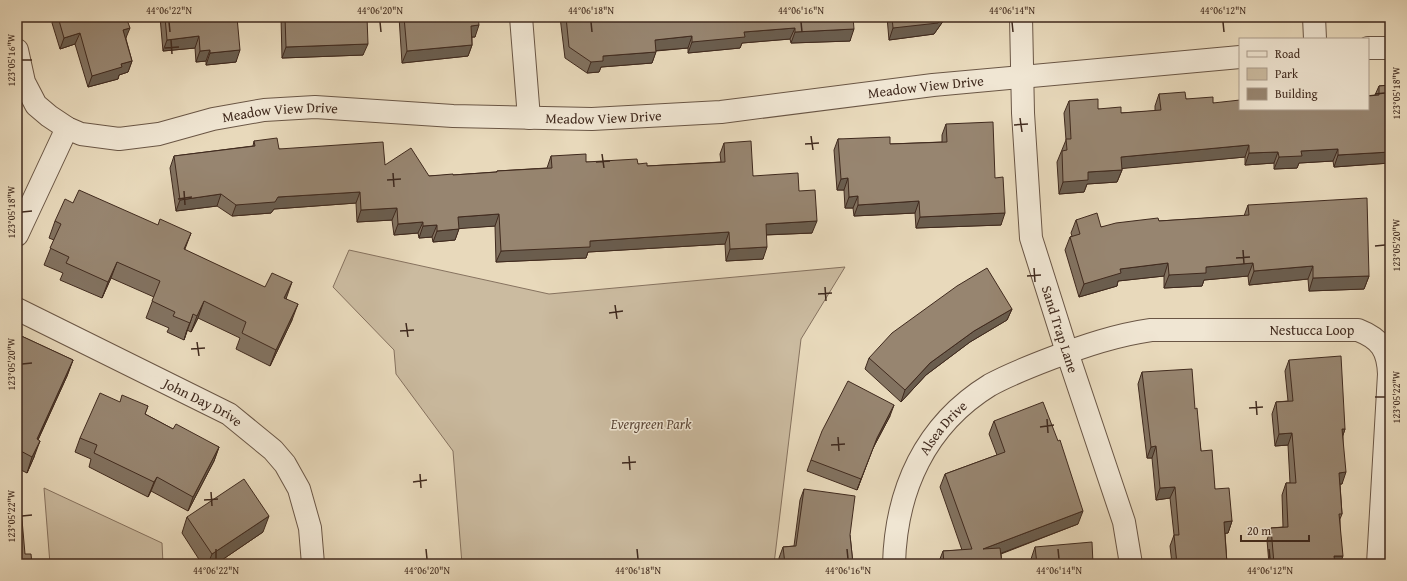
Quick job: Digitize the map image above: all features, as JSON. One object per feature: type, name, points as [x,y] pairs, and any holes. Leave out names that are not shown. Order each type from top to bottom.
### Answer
[{"type":"street","points":[[521,17],[528,118]]},
{"type":"street","name":"Sand Trap Lane","points":[[1021,17],[1024,77],[1023,113],[1031,238],[1067,352],[1124,522],[1131,564]]},
{"type":"street","points":[[1314,17],[1315,38]]},
{"type":"street","points":[[1369,48],[1390,48]]},
{"type":"street","name":"Meadow View Drive","points":[[17,50],[24,82],[36,105],[67,128],[88,135],[119,139],[159,134],[213,119],[249,113],[315,107],[453,116],[592,119],[721,112],[933,85],[1239,57]]},
{"type":"street","points":[[17,236],[67,128]]},
{"type":"street","name":"John Day Drive","points":[[17,309],[229,414],[273,450],[285,464],[299,489],[310,528],[313,564]]},
{"type":"street","name":"Nestucca Loop","points":[[1067,352],[1123,334],[1151,330],[1358,330],[1371,335],[1381,344],[1388,358],[1389,374],[1378,564]]},
{"type":"street","name":"Alsea Drive","points":[[894,564],[895,535],[906,489],[914,468],[937,432],[970,400],[991,385],[1014,373],[1067,352]]},
{"type":"green space","name":"Evergreen Park","points":[[349,250],[549,294],[845,267],[801,339],[774,564],[462,564],[453,451],[396,374],[394,350],[333,287]]},
{"type":"green space","points":[[44,488],[162,543],[163,564],[50,564]]},
{"type":"building","points":[[58,17],[126,17],[130,28],[123,30],[132,61],[121,64],[122,67],[92,76],[80,33],[64,38]]},
{"type":"building","points":[[165,17],[237,17],[240,50],[210,53],[210,50],[200,51],[199,36],[167,40]]},
{"type":"building","points":[[285,17],[367,17],[368,44],[286,47]]},
{"type":"building","points":[[404,17],[478,17],[479,25],[471,26],[472,45],[407,51]]},
{"type":"building","points":[[566,17],[853,17],[854,29],[795,32],[795,28],[744,32],[745,37],[692,42],[692,36],[655,40],[656,52],[603,56],[603,61],[591,62],[569,47]]},
{"type":"building","points":[[892,17],[942,17],[938,23],[893,28]]},
{"type":"building","points":[[1390,85],[1390,152],[1338,155],[1338,149],[1301,151],[1302,156],[1279,157],[1278,152],[1249,153],[1249,145],[1121,157],[1122,170],[1088,172],[1088,180],[1063,182],[1062,151],[1067,150],[1066,139],[1071,139],[1069,101],[1098,99],[1098,109],[1121,107],[1121,113],[1161,110],[1159,94],[1185,92],[1186,99],[1213,97],[1213,103],[1239,100],[1239,110],[1369,110],[1369,96],[1379,95],[1379,86]]},
{"type":"building","points":[[993,122],[995,178],[1003,177],[1005,213],[920,217],[919,201],[858,205],[858,196],[849,197],[848,178],[841,179],[838,139],[890,137],[890,144],[947,142],[946,124]]},
{"type":"building","points":[[277,138],[279,149],[383,142],[385,165],[411,148],[429,176],[552,168],[551,156],[586,154],[586,162],[637,159],[638,164],[647,163],[647,166],[725,162],[724,143],[751,141],[753,176],[798,173],[799,191],[815,190],[817,221],[766,224],[767,247],[730,249],[729,232],[590,241],[590,247],[501,251],[499,214],[458,217],[459,229],[437,231],[437,225],[423,226],[423,222],[398,224],[397,208],[361,210],[360,192],[278,197],[275,202],[236,205],[221,194],[180,200],[174,156],[255,146],[254,141]]},
{"type":"building","points":[[79,190],[158,225],[160,219],[191,233],[184,249],[265,287],[272,273],[292,282],[284,298],[298,304],[276,350],[242,333],[246,322],[204,301],[197,316],[193,314],[190,323],[173,316],[175,312],[152,301],[160,281],[117,262],[108,282],[66,263],[69,257],[50,248],[61,224],[55,221],[65,199],[73,203]]},
{"type":"building","points":[[1367,198],[1369,276],[1313,278],[1313,266],[1254,271],[1253,263],[1206,267],[1206,273],[1169,275],[1168,263],[1120,269],[1121,273],[1084,284],[1070,237],[1080,234],[1076,220],[1097,213],[1101,227],[1116,223],[1158,218],[1159,221],[1249,215],[1248,205]]},
{"type":"building","points":[[987,268],[1012,309],[974,331],[930,363],[905,390],[869,358],[892,333],[957,286]]},
{"type":"building","points":[[17,334],[73,360],[37,439],[40,441],[32,457],[17,449]]},
{"type":"building","points":[[1341,356],[1345,429],[1342,429],[1346,472],[1339,473],[1342,514],[1339,514],[1343,556],[1334,556],[1335,564],[1274,564],[1271,528],[1288,527],[1286,483],[1296,483],[1292,433],[1279,434],[1276,402],[1293,401],[1289,360]]},
{"type":"building","points":[[1192,369],[1195,409],[1197,408],[1201,451],[1212,450],[1215,489],[1229,488],[1232,521],[1224,522],[1227,564],[1177,564],[1174,535],[1179,535],[1175,487],[1160,488],[1156,446],[1151,447],[1142,372]]},
{"type":"building","points":[[848,381],[894,405],[877,438],[861,479],[811,460],[822,431]]},
{"type":"building","points":[[100,393],[120,402],[122,395],[148,406],[145,414],[173,429],[176,424],[219,447],[193,497],[157,477],[154,482],[94,453],[97,445],[80,438]]},
{"type":"building","points":[[1043,402],[1058,441],[1060,440],[1083,511],[983,549],[1000,548],[1002,564],[944,564],[943,551],[972,549],[945,474],[1005,452],[994,421]]},
{"type":"building","points":[[244,479],[269,516],[212,554],[187,517]]},
{"type":"building","points":[[804,489],[855,496],[850,535],[853,564],[785,564],[783,547],[796,546]]},
{"type":"building","points":[[20,497],[25,554],[31,554],[32,564],[17,564],[17,498]]},
{"type":"building","points":[[1092,542],[1093,564],[1037,564],[1035,547]]},
{"type":"building","points":[[270,560],[270,564],[217,564]]},
{"type":"building","points":[[421,560],[422,564],[364,564],[364,563]]}]
